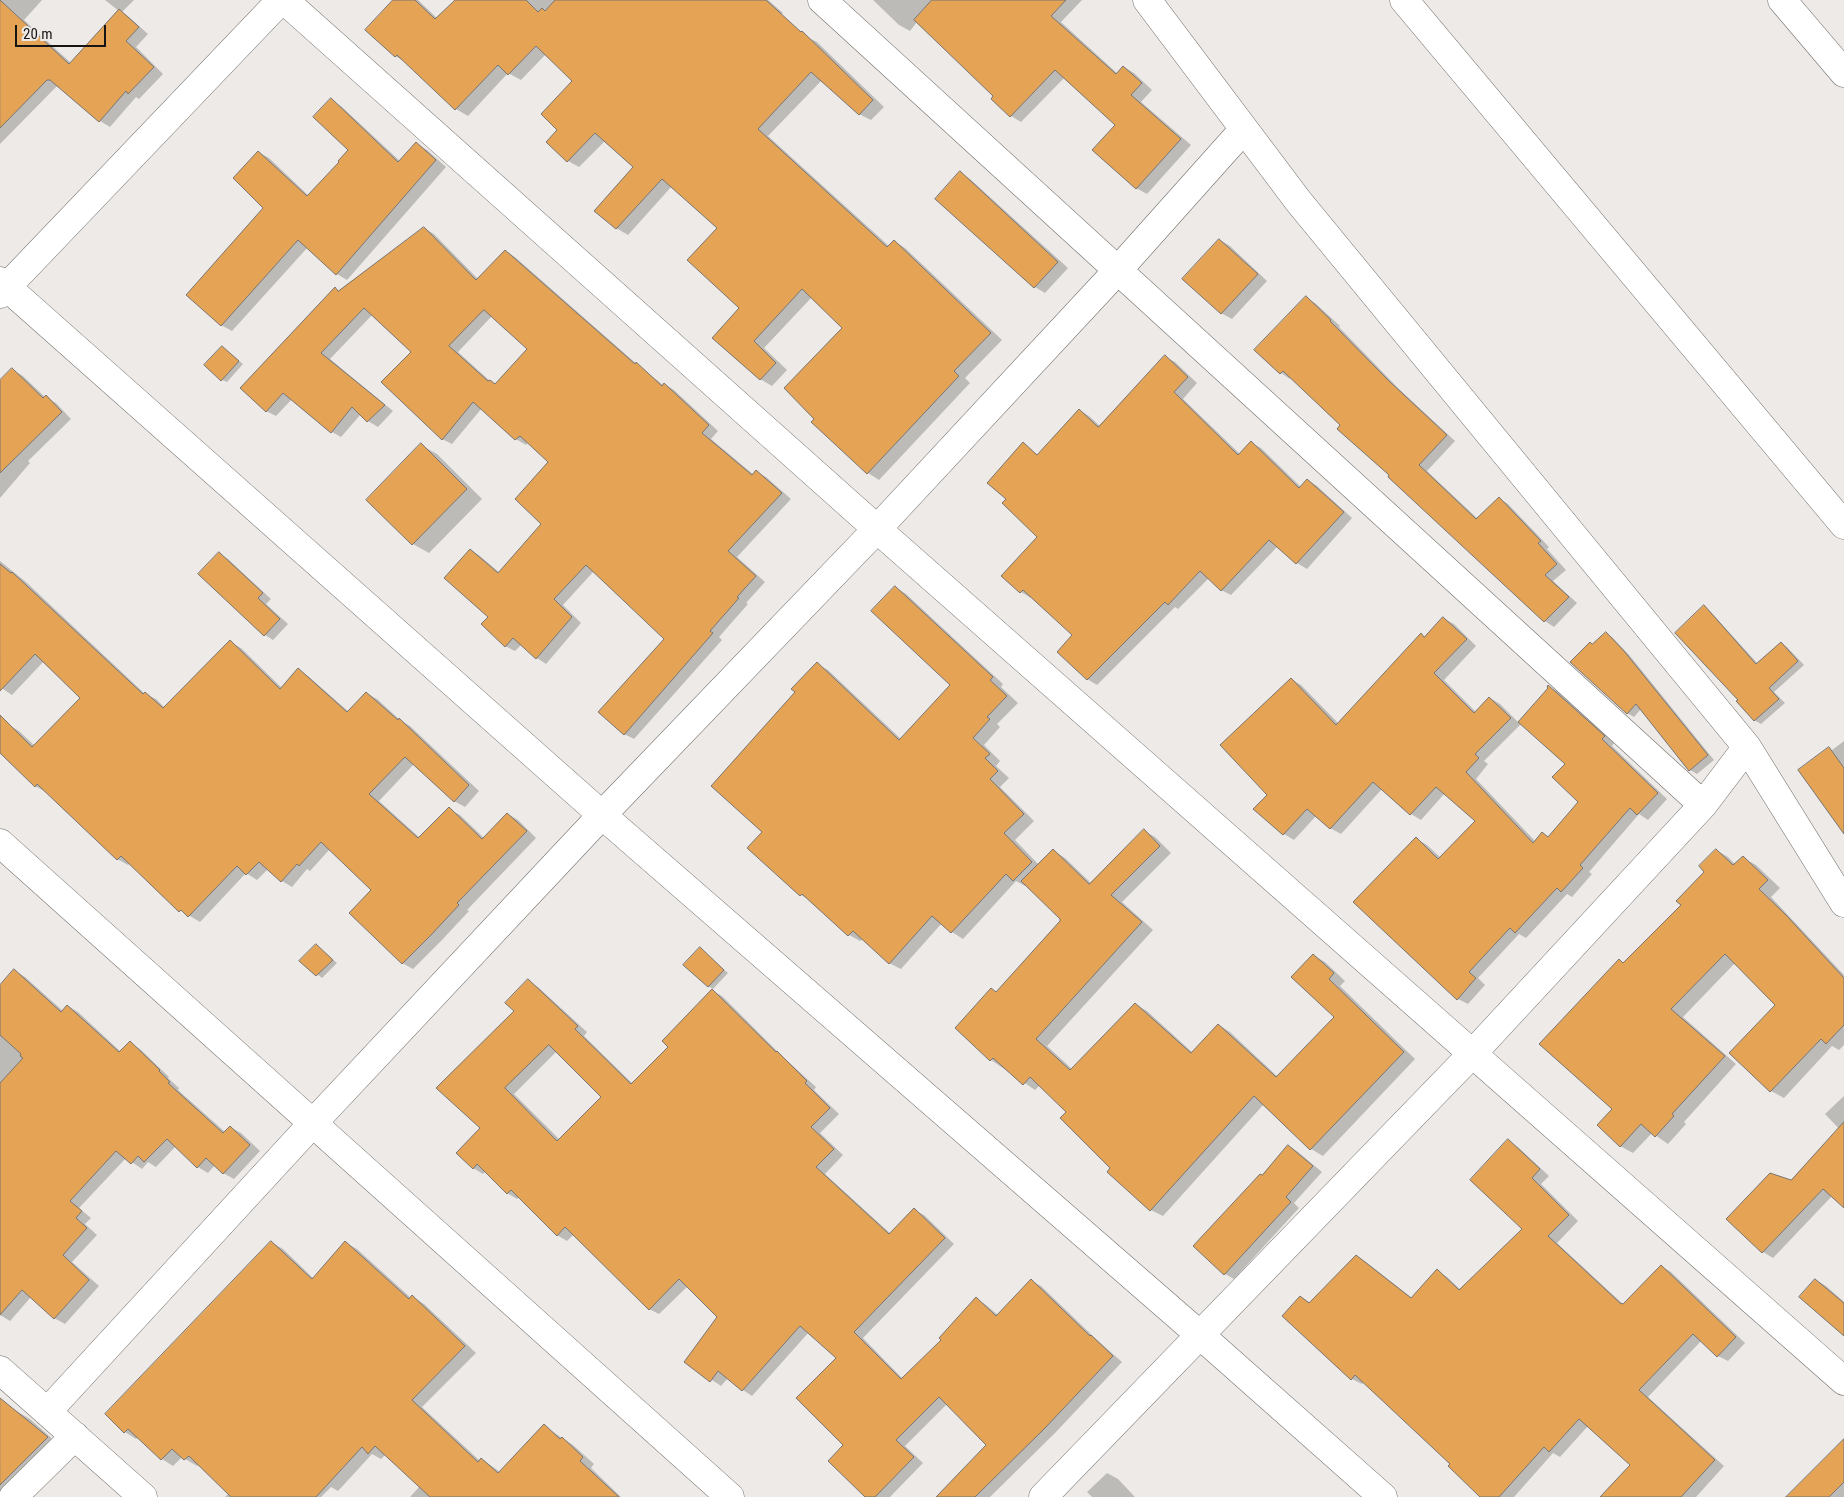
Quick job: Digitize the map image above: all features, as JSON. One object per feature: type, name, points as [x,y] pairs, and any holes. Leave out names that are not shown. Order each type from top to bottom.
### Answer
[{"type":"street","points":[[1383,1497],[1200,1335],[602,815],[2,287],[282,0],[877,529],[1844,1380]]},
{"type":"street","points":[[822,0],[1703,805]]},
{"type":"street","points":[[1147,0],[1299,202],[1747,747],[1844,904]]},
{"type":"street","points":[[1404,0],[1844,525]]},
{"type":"street","points":[[1782,0],[1844,72]]},
{"type":"street","points":[[47,1412],[312,1124],[602,815],[877,529],[1118,270],[1244,129]]},
{"type":"street","points":[[1042,1497],[1473,1053],[1703,805],[1747,747]]},
{"type":"street","points":[[0,843],[730,1497]]},
{"type":"street","points":[[0,1370],[143,1497]]},
{"type":"street","points":[[14,1497],[75,1436]]},
{"type":"building","points":[[0,0],[69,64],[119,9],[139,27],[126,41],[154,67],[128,94],[126,91],[99,122],[50,80],[47,80],[0,128]]},
{"type":"building","points":[[393,0],[415,0],[435,19],[455,0],[526,0],[538,12],[542,8],[545,11],[555,0],[766,0],[802,31],[873,100],[859,115],[811,72],[758,129],[887,247],[894,240],[991,333],[954,371],[959,376],[867,474],[811,422],[814,419],[784,388],[842,328],[802,289],[754,341],[776,363],[760,380],[712,338],[739,308],[687,260],[717,228],[662,179],[616,229],[594,211],[633,167],[595,133],[567,162],[546,142],[557,130],[541,114],[572,81],[536,46],[508,75],[498,65],[455,110],[397,55],[395,57],[365,30]]},
{"type":"building","points":[[932,0],[1066,0],[1051,16],[1116,74],[1123,66],[1142,83],[1131,95],[1181,139],[1136,189],[1092,150],[1115,125],[1055,70],[1010,117],[991,99],[993,96],[914,20]]},
{"type":"building","points":[[331,98],[398,162],[416,142],[436,160],[336,275],[298,240],[221,326],[186,295],[263,208],[233,178],[258,151],[307,196],[348,150],[313,117]]},
{"type":"building","points":[[960,171],[1058,262],[1034,288],[935,199]]},
{"type":"building","points":[[424,227],[476,280],[505,250],[635,364],[636,362],[662,386],[664,383],[709,425],[702,433],[752,475],[756,470],[782,493],[728,551],[756,576],[710,631],[713,633],[624,735],[598,712],[664,639],[586,565],[554,599],[572,617],[536,659],[513,638],[505,647],[481,624],[488,617],[444,578],[470,549],[498,573],[541,524],[515,499],[548,462],[520,436],[515,440],[473,402],[442,440],[381,382],[411,352],[364,308],[321,353],[385,405],[367,422],[352,407],[331,433],[283,393],[266,412],[240,388],[335,287],[338,291]],"holes":[[[484,310],[527,349],[495,384],[490,380],[488,381],[449,346]]]},
{"type":"building","points":[[1219,239],[1258,274],[1221,314],[1182,279]]},
{"type":"building","points":[[1306,296],[1389,381],[1447,435],[1419,465],[1476,519],[1499,497],[1541,541],[1538,543],[1557,564],[1545,575],[1569,597],[1544,622],[1388,477],[1389,475],[1337,429],[1340,425],[1283,371],[1280,374],[1254,350]]},
{"type":"building","points":[[222,346],[239,361],[221,381],[204,365]]},
{"type":"building","points":[[1165,355],[1188,377],[1174,392],[1238,455],[1251,441],[1299,488],[1307,479],[1344,512],[1296,564],[1269,540],[1221,591],[1200,571],[1168,605],[1165,602],[1087,680],[1057,652],[1072,635],[1023,590],[1020,593],[1001,576],[1037,537],[1002,503],[1006,499],[987,483],[1023,442],[1037,455],[1079,409],[1098,427]]},
{"type":"building","points":[[12,368],[43,398],[46,395],[62,412],[0,473],[0,380]]},
{"type":"building","points":[[421,443],[467,489],[412,545],[366,500]]},
{"type":"building","points":[[219,552],[263,593],[258,598],[280,619],[264,636],[198,574]]},
{"type":"building","points":[[0,564],[12,572],[143,694],[145,692],[163,708],[230,640],[280,689],[298,668],[347,712],[366,692],[398,720],[399,718],[469,785],[454,802],[405,757],[369,794],[418,838],[449,807],[482,839],[507,813],[527,831],[457,903],[459,905],[402,964],[349,913],[371,890],[321,842],[281,882],[259,862],[246,875],[237,866],[188,917],[181,910],[179,912],[121,856],[117,860],[37,784],[35,787],[0,753],[0,715],[32,747],[80,698],[35,654],[0,691]]},
{"type":"building","points":[[895,586],[993,677],[990,680],[1007,696],[987,717],[990,719],[973,738],[990,754],[985,758],[998,771],[990,779],[1024,814],[1004,833],[1032,862],[1013,881],[1006,874],[951,933],[932,916],[889,964],[853,931],[848,936],[747,848],[762,832],[711,786],[795,692],[791,689],[817,662],[899,740],[950,685],[871,611]]},
{"type":"building","points":[[1704,605],[1756,664],[1781,642],[1798,661],[1769,688],[1779,699],[1754,721],[1736,701],[1738,700],[1675,633]]},
{"type":"building","points":[[1443,617],[1467,639],[1434,673],[1474,713],[1489,697],[1511,718],[1475,754],[1479,758],[1466,772],[1533,843],[1542,832],[1548,837],[1578,802],[1552,777],[1565,764],[1518,722],[1548,688],[1548,685],[1605,736],[1602,739],[1658,793],[1637,815],[1630,808],[1580,865],[1583,868],[1561,892],[1557,888],[1515,933],[1510,928],[1469,972],[1476,978],[1457,1000],[1353,902],[1416,837],[1438,859],[1475,821],[1436,787],[1410,815],[1373,782],[1330,829],[1307,809],[1283,835],[1253,809],[1267,795],[1220,745],[1291,678],[1336,725],[1421,633],[1424,637]]},
{"type":"building","points":[[1606,632],[1624,651],[1708,755],[1689,771],[1636,704],[1627,714],[1570,662],[1590,642],[1592,644]]},
{"type":"building","points":[[1829,747],[1844,768],[1844,834],[1798,770]]},
{"type":"building","points":[[1144,829],[1160,846],[1111,895],[1142,922],[1036,1039],[1070,1070],[1135,1003],[1191,1053],[1218,1024],[1276,1077],[1334,1017],[1291,977],[1313,954],[1334,973],[1329,979],[1404,1052],[1310,1150],[1254,1096],[1150,1211],[1107,1172],[1110,1168],[1060,1118],[1066,1112],[1030,1077],[1023,1085],[993,1058],[990,1061],[955,1028],[991,988],[996,992],[1060,921],[1021,881],[1053,849],[1089,884]]},
{"type":"building","points":[[1716,849],[1733,865],[1743,856],[1768,880],[1759,889],[1786,915],[1844,978],[1844,1025],[1826,1044],[1821,1039],[1770,1092],[1729,1053],[1775,1005],[1725,954],[1671,1009],[1725,1056],[1672,1114],[1674,1116],[1655,1137],[1641,1124],[1620,1147],[1597,1125],[1612,1109],[1539,1044],[1619,959],[1623,963],[1681,905],[1676,901],[1704,872],[1699,866]]},
{"type":"building","points":[[316,944],[333,960],[316,976],[299,961]]},
{"type":"building","points":[[700,947],[724,970],[708,987],[683,965]]},
{"type":"building","points":[[14,969],[61,1012],[67,1005],[119,1052],[130,1041],[160,1070],[170,1082],[168,1083],[223,1133],[230,1126],[250,1145],[223,1174],[206,1158],[197,1168],[167,1139],[144,1162],[138,1156],[131,1164],[116,1151],[70,1201],[82,1211],[76,1218],[87,1228],[63,1255],[89,1280],[54,1319],[22,1290],[0,1315],[0,1083],[23,1058],[0,1035],[0,985]]},
{"type":"building","points":[[528,979],[578,1026],[575,1029],[631,1084],[668,1047],[662,1041],[712,989],[807,1081],[805,1083],[830,1108],[811,1127],[834,1149],[816,1167],[889,1234],[914,1208],[945,1238],[854,1332],[901,1379],[941,1340],[939,1338],[976,1297],[996,1316],[1031,1279],[1113,1356],[1045,1428],[975,1497],[936,1497],[986,1445],[939,1397],[896,1440],[914,1457],[875,1497],[865,1497],[828,1461],[843,1445],[796,1398],[836,1358],[800,1326],[742,1391],[718,1371],[710,1382],[684,1362],[717,1317],[679,1279],[649,1310],[565,1227],[557,1236],[511,1190],[507,1194],[477,1164],[473,1169],[456,1153],[480,1128],[436,1088],[514,1011],[505,1003]],"holes":[[[549,1045],[601,1097],[557,1141],[505,1088]]]},
{"type":"building","points":[[1844,1122],[1844,1208],[1823,1189],[1762,1253],[1726,1219],[1770,1173],[1791,1180]]},
{"type":"building","points":[[1508,1139],[1540,1169],[1532,1178],[1569,1215],[1548,1236],[1620,1303],[1623,1304],[1661,1265],[1736,1337],[1717,1357],[1693,1334],[1639,1390],[1715,1460],[1681,1497],[1600,1497],[1630,1465],[1579,1419],[1549,1452],[1544,1447],[1499,1497],[1480,1497],[1448,1466],[1450,1464],[1355,1375],[1351,1380],[1282,1316],[1300,1296],[1309,1303],[1356,1255],[1411,1298],[1437,1269],[1459,1290],[1522,1229],[1470,1180]]},
{"type":"building","points":[[1288,1145],[1313,1166],[1286,1197],[1291,1202],[1224,1275],[1193,1246],[1260,1174],[1262,1175]]},
{"type":"building","points":[[271,1241],[312,1279],[345,1241],[409,1299],[412,1295],[465,1346],[412,1400],[478,1462],[481,1458],[498,1473],[544,1424],[560,1439],[562,1437],[583,1457],[580,1461],[619,1497],[430,1497],[375,1446],[368,1454],[362,1447],[316,1497],[231,1497],[189,1456],[184,1460],[172,1449],[161,1460],[128,1429],[124,1433],[105,1414]]},
{"type":"building","points":[[1815,1279],[1844,1303],[1844,1336],[1799,1297]]},
{"type":"building","points":[[0,1398],[48,1437],[0,1485]]},
{"type":"building","points":[[1844,1439],[1844,1482],[1829,1497],[1786,1497]]}]
